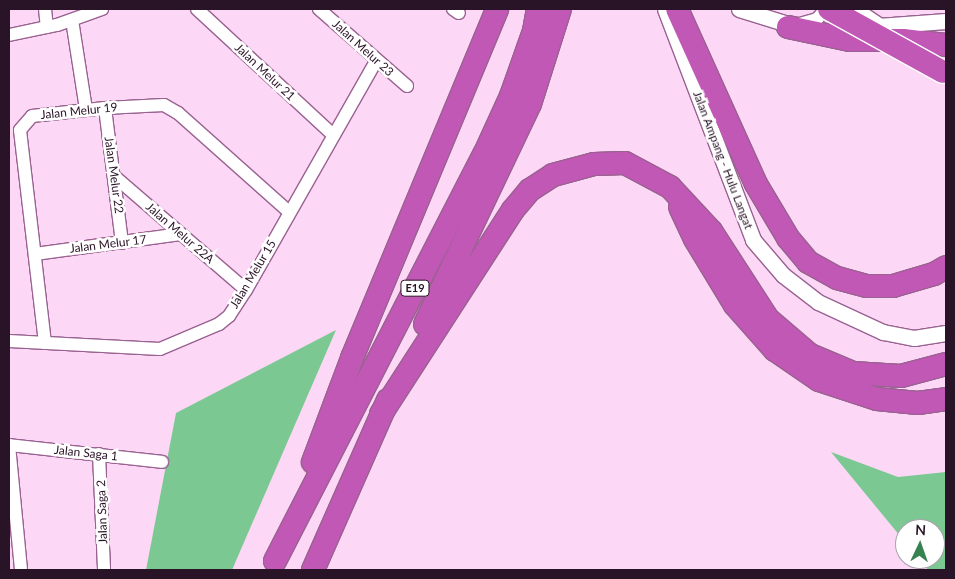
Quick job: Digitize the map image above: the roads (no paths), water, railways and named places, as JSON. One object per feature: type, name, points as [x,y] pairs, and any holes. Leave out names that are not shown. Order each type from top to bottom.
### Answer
[{"type":"highway","points":[[274,566],[352,358],[497,9]]},
{"type":"highway","name":"E19","points":[[274,566],[484,155],[511,96],[534,31],[538,9]]},
{"type":"highway","name":"E19","points":[[313,570],[381,414],[503,165],[530,104],[560,9]]},
{"type":"highway","points":[[677,9],[756,184],[788,238],[808,262],[837,278],[867,286],[893,286],[934,274],[946,267]]},
{"type":"highway","points":[[828,9],[945,73]]},
{"type":"highway","points":[[788,27],[850,40],[903,40],[946,46]]},
{"type":"highway","points":[[381,414],[518,203],[530,190],[553,175],[594,164],[625,163],[670,187],[711,231],[768,319],[810,355],[854,373],[892,376],[902,376],[946,364]]},
{"type":"highway","points":[[670,187],[695,239],[735,305],[775,350],[819,380],[877,399],[918,403],[946,399]]},
{"type":"street","points":[[45,9],[47,27]]},
{"type":"street","points":[[9,35],[47,27],[102,9]]},
{"type":"street","name":"Jalan Melur 21","points":[[197,9],[333,135]]},
{"type":"street","name":"Jalan Melur 23","points":[[319,9],[376,61],[407,86]]},
{"type":"street","name":"Jalan Ampang - Hulu Langat","points":[[665,9],[753,240],[783,275],[818,302],[883,332],[914,338],[946,333]]},
{"type":"street","points":[[739,9],[788,27],[882,26],[946,21]]},
{"type":"street","points":[[788,27],[817,18],[828,9]]},
{"type":"street","points":[[857,9],[882,26]]},
{"type":"street","points":[[72,20],[86,109]]},
{"type":"street","name":"Jalan Melur 15","points":[[9,341],[160,349],[219,324],[229,316],[246,290],[376,61]]},
{"type":"street","name":"Jalan Melur 19","points":[[45,343],[20,130],[32,116],[86,109],[164,105],[178,113],[290,212]]},
{"type":"street","name":"Jalan Melur 22","points":[[105,108],[122,243]]},
{"type":"street","name":"Jalan Melur 22A","points":[[114,176],[246,290]]},
{"type":"street","name":"Jalan Melur 17","points":[[35,254],[181,234]]},
{"type":"street","points":[[9,445],[21,570]]},
{"type":"street","name":"Jalan Saga 1","points":[[9,445],[162,462]]},
{"type":"street","name":"Jalan Saga 2","points":[[99,454],[104,570]]}]
